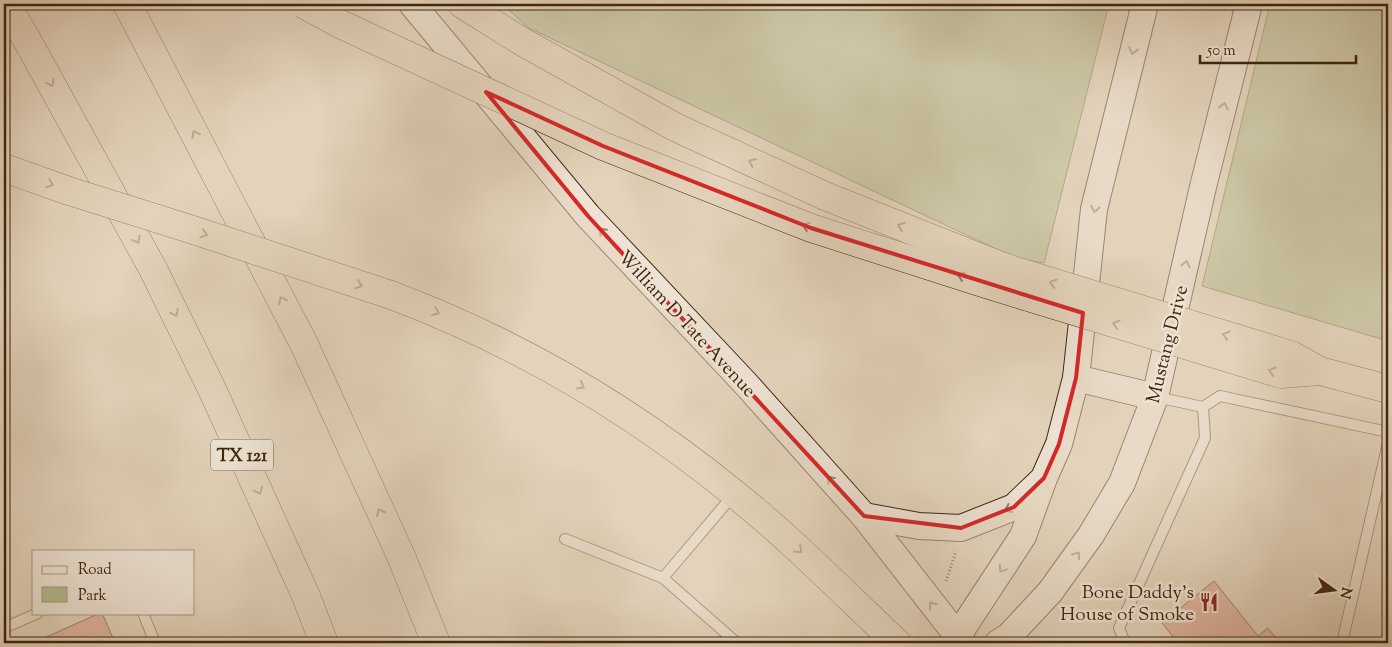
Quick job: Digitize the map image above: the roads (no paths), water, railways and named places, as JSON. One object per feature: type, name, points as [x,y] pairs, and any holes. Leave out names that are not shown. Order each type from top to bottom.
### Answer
[{"type":"highway","name":"TX 121","points":[[6,4],[157,277],[211,387],[306,596],[324,643]]},
{"type":"highway","points":[[127,4],[304,344],[401,556],[436,643]]},
{"type":"highway","points":[[303,4],[338,23],[604,146],[811,228],[992,286],[1281,374],[1320,371]]},
{"type":"highway","points":[[462,4],[521,42],[675,126],[825,196],[1006,268],[1291,355],[1320,371],[1388,389]]},
{"type":"highway","points":[[4,168],[390,295],[456,321],[507,345],[570,379],[627,414],[735,493],[795,546],[898,643]]},
{"type":"main road","name":"William D Tate Avenue","points":[[412,4],[588,216],[745,383],[864,516],[957,641]]},
{"type":"main road","points":[[957,641],[1023,536],[1044,478],[1059,444],[1076,378],[1094,209],[1145,4]]},
{"type":"main road","name":"Mustang Drive","points":[[998,643],[1009,636],[1050,592],[1091,535],[1122,483],[1156,397],[1203,187],[1249,4]]},
{"type":"main road","points":[[1076,378],[1156,397]]},
{"type":"main road","points":[[864,516],[919,526],[961,528],[1014,507],[1044,478]]},
{"type":"main road","points":[[1030,643],[1032,611]]},
{"type":"lane","points":[[1156,397],[1203,407],[1220,396],[1388,432]]},
{"type":"lane","points":[[1125,643],[1119,628],[1205,438],[1203,407]]},
{"type":"lane","points":[[1342,643],[1388,443]]},
{"type":"lane","points":[[663,578],[735,493]]},
{"type":"lane","points":[[565,539],[663,578],[734,641]]},
{"type":"lane","points":[[4,628],[36,614]]},
{"type":"lane","points":[[143,614],[155,643]]},
{"type":"lane","points":[[719,643],[734,641]]},
{"type":"place","name":"Bone Daddy's House of Smoke","points":[[1209,602]]}]
